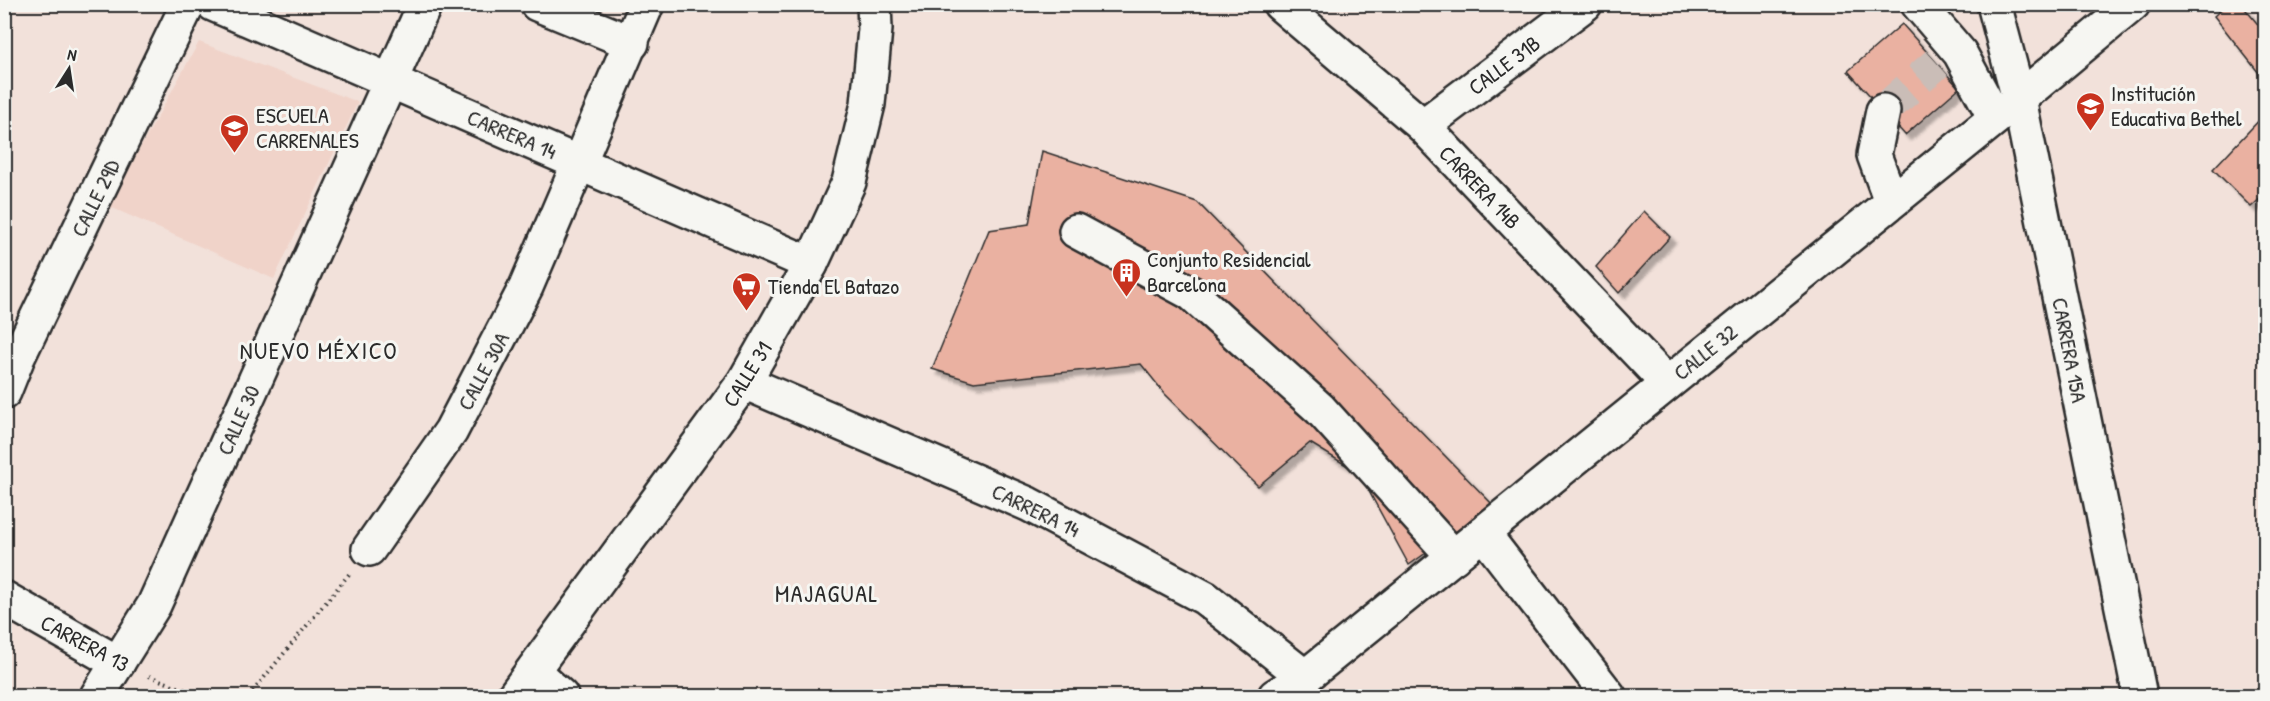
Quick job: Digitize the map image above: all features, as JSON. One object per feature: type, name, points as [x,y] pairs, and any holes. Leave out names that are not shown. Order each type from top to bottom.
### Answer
[{"type":"street","name":"CALLE 29D","points":[[4,392],[11,354],[188,4]]},
{"type":"street","name":"CARRERA 14","points":[[213,4],[811,264]]},
{"type":"street","name":"CALLE 30","points":[[97,696],[154,605],[425,4]]},
{"type":"street","points":[[537,4],[632,42]]},
{"type":"street","name":"CALLE 30A","points":[[369,549],[451,431],[526,287],[647,4]]},
{"type":"street","name":"CALLE 31","points":[[524,684],[744,382],[811,264],[849,183],[866,116],[875,29],[874,4]]},
{"type":"street","name":"CARRERA 14B","points":[[1280,4],[1423,126],[1667,383]]},
{"type":"street","name":"CALLE 31B","points":[[1423,126],[1585,4]]},
{"type":"street","points":[[1918,4],[1948,58],[2007,108]]},
{"type":"street","name":"CALLE 32","points":[[1275,696],[1305,677],[1454,557],[2133,4]]},
{"type":"street","points":[[1948,58],[1998,19]]},
{"type":"street","name":"CARRERA 15A","points":[[1998,19],[2007,108],[2140,696]]},
{"type":"street","points":[[1883,111],[1874,155],[1891,201]]},
{"type":"street","points":[[1076,231],[1191,293],[1320,409],[1454,557]]},
{"type":"street","name":"CARRERA 14","points":[[744,382],[1028,504],[1205,598],[1305,677]]},
{"type":"street","points":[[1483,533],[1609,696]]},
{"type":"street","name":"CARRERA 13","points":[[4,598],[118,663]]},
{"type":"street","points":[[524,684],[561,696]]},
{"type":"path","points":[[249,696],[369,549]]},
{"type":"path","name":"CARRERA 13","points":[[118,663],[202,696]]},
{"type":"shaded area","name":"ESCUELA CARRENALES","points":[[199,42],[358,102],[274,279],[108,206]]},
{"type":"building","points":[[2227,4],[2241,4],[2266,34],[2266,82],[2214,16]]},
{"type":"building","points":[[1902,24],[1959,88],[1905,135],[1848,71]]},
{"type":"building","points":[[2266,113],[2266,193],[2251,207],[2213,169]]},
{"type":"building","name":"Conjunto Residencial Barcelona","points":[[1042,151],[1197,202],[1493,505],[1409,565],[1359,473],[1310,443],[1258,486],[1165,394],[1141,364],[974,382],[932,369],[989,230],[1029,224]]},
{"type":"building","points":[[1644,211],[1670,237],[1619,293],[1596,267]]},
{"type":"tunnel","points":[[1883,111],[1937,63]]},
{"type":"place","name":"Institución Educativa Bethel","points":[[2090,132]]},
{"type":"place","name":"ESCUELA CARRENALES","points":[[235,154]]},
{"type":"place","name":"Conjunto Residencial Barcelona","points":[[1126,298]]},
{"type":"place","name":"Tienda El Batazo","points":[[747,312]]},
{"type":"district","name":"NUEVO MÉXICO","points":[[319,351]]},
{"type":"district","name":"MAJAGUAL","points":[[827,594]]}]
